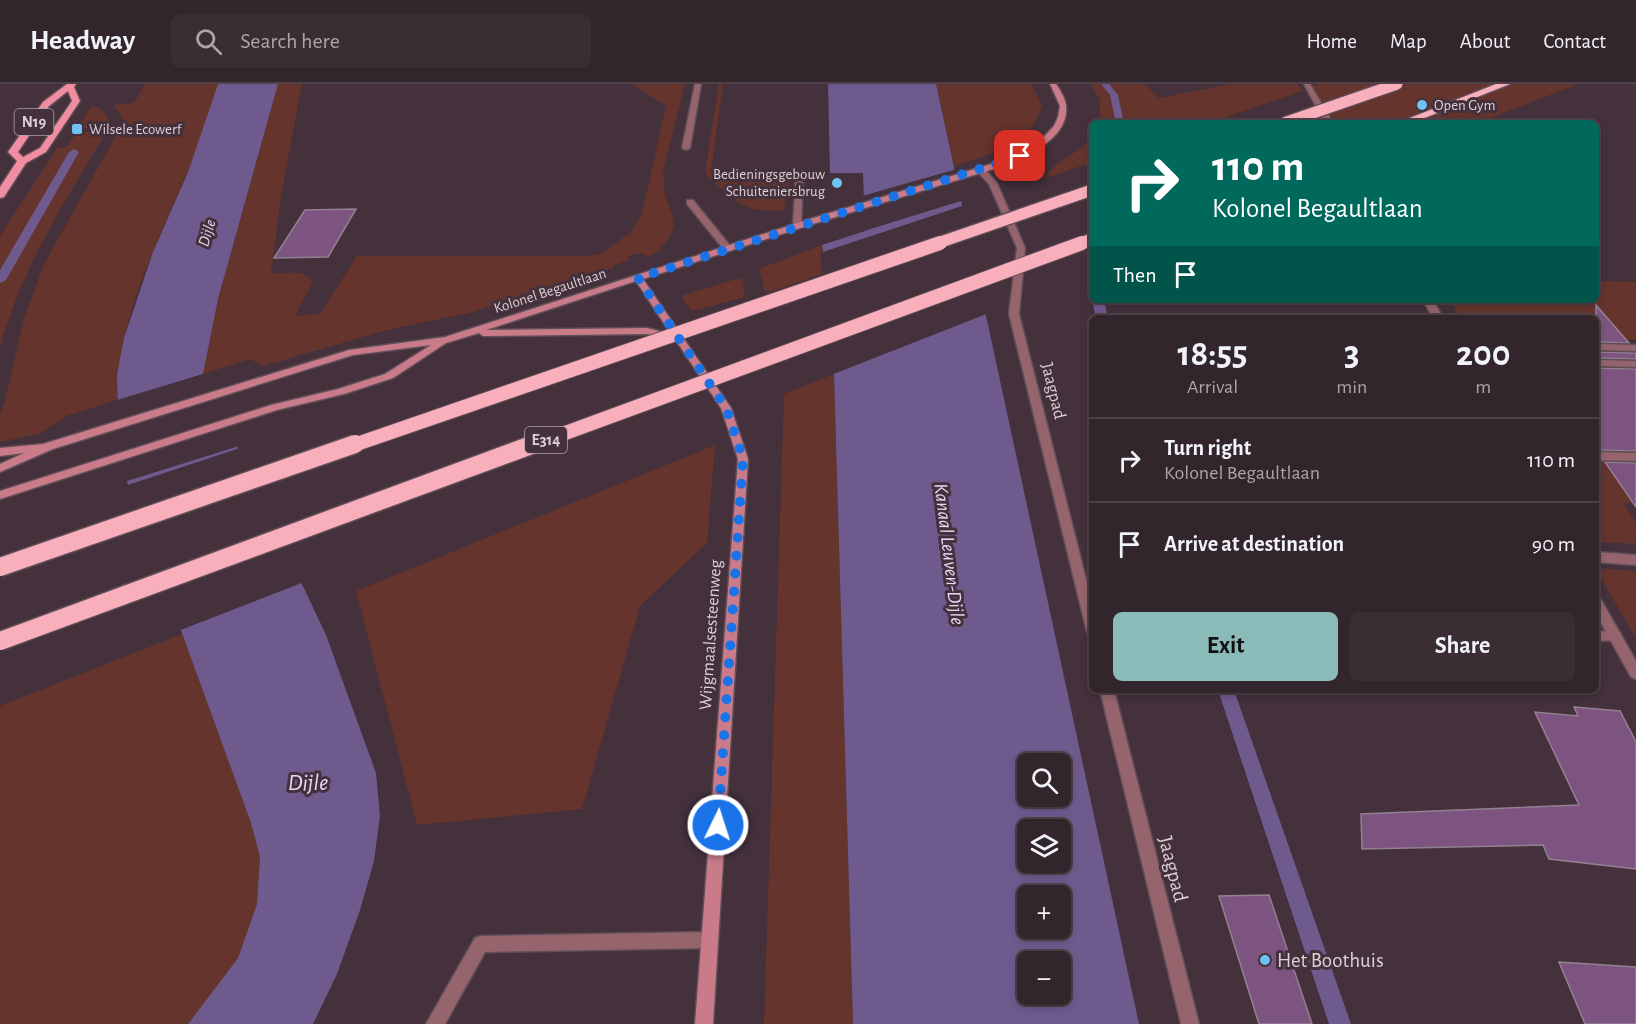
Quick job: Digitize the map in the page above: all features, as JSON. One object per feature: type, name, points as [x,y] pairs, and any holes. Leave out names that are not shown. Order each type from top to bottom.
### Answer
[{"type":"highway","points":[[1293,120],[1397,84]]},
{"type":"highway","points":[[1410,120],[1505,84]]},
{"type":"highway","points":[[0,567],[1089,191]]},
{"type":"highway","name":"E314","points":[[0,640],[1089,241]]},
{"type":"main road","name":"N19","points":[[0,195],[22,161],[43,150],[70,111],[76,101],[71,86],[46,104],[13,152],[22,161]]},
{"type":"street","points":[[687,148],[698,84]]},
{"type":"street","name":"Kolonel Begaultlaan","points":[[0,468],[49,446],[266,378],[352,352],[446,340],[796,226],[981,170],[1035,149],[1051,135],[1060,120],[1063,105],[1053,84]]},
{"type":"street","points":[[1307,84],[1327,120]]},
{"type":"street","name":"Jaagpad","points":[[981,170],[993,183],[1021,248],[1014,314],[1089,616]]},
{"type":"street","points":[[796,226],[799,176]]},
{"type":"street","points":[[690,202],[728,249]]},
{"type":"street","name":"Wijgmaalsesteenweg","points":[[638,278],[726,408],[743,459],[704,1024]]},
{"type":"street","points":[[470,333],[647,331],[681,339]]},
{"type":"street","name":"Kolonel Begaultlaan","points":[[0,495],[275,407],[340,392],[389,376],[446,340]]},
{"type":"street","points":[[1599,347],[1636,348]]},
{"type":"street","points":[[1599,363],[1636,364]]},
{"type":"street","points":[[0,452],[49,446]]},
{"type":"street","points":[[1599,456],[1636,457]]},
{"type":"street","points":[[1599,557],[1636,560]]},
{"type":"street","points":[[1599,607],[1636,673]]},
{"type":"street","points":[[1599,636],[1615,636]]},
{"type":"street","name":"Jaagpad","points":[[1108,693],[1190,1024]]},
{"type":"street","points":[[435,1024],[481,944],[710,940]]},
{"type":"shaded area","points":[[145,84],[218,84],[195,152],[151,257],[131,313],[119,371],[117,400],[66,416],[41,433],[0,442],[0,413],[4,405],[23,321],[44,264],[122,125],[122,116],[112,105],[134,103]]},
{"type":"shaded area","points":[[278,84],[302,84],[281,196],[271,273],[299,273],[313,282],[295,316],[320,314],[357,256],[590,256],[602,253],[630,233],[642,214],[666,106],[632,84],[685,84],[663,172],[665,195],[674,227],[659,251],[648,257],[643,253],[628,256],[630,260],[613,265],[614,268],[469,313],[387,330],[263,366],[250,359],[203,374],[218,299]]},
{"type":"shaded area","points":[[719,84],[723,84],[711,172],[790,173],[784,210],[767,211],[746,206],[726,193],[705,172]]},
{"type":"shaded area","points":[[936,84],[1032,84],[1042,106],[1036,120],[1018,140],[994,153],[954,166]]},
{"type":"shaded area","points":[[1091,84],[1145,84],[1159,98],[1230,84],[1297,84],[1303,91],[1218,120],[1100,120],[1100,100]]},
{"type":"shaded area","name":"Open Gym","points":[[1319,84],[1579,84],[1485,120],[1330,120],[1309,87]]},
{"type":"shaded area","points":[[91,107],[99,107],[109,120],[108,126],[77,129]]},
{"type":"shaded area","points":[[107,130],[60,209],[32,262],[9,318],[0,348],[0,236],[57,148],[67,147],[76,133]]},
{"type":"shaded area","points":[[1089,141],[1089,163],[1046,178],[1054,167]]},
{"type":"shaded area","points":[[822,245],[825,273],[769,292],[765,290],[759,269]]},
{"type":"shaded area","points":[[740,278],[743,281],[745,297],[692,311],[683,301],[683,295]]},
{"type":"shaded area","points":[[1599,281],[1636,282],[1636,340],[1599,340],[1599,315],[1458,315],[1452,303],[1599,303]]},
{"type":"shaded area","points":[[1599,356],[1636,357],[1636,464],[1605,463],[1633,503],[1623,503],[1636,522],[1636,544],[1599,542]]},
{"type":"shaded area","points":[[834,374],[853,1024],[764,1024],[784,394]]},
{"type":"shaded area","points":[[715,445],[707,543],[640,606],[582,809],[417,825],[356,591]]},
{"type":"shaded area","points":[[1599,568],[1636,571],[1636,638],[1599,575]]},
{"type":"shaded area","points":[[182,634],[251,823],[260,857],[257,904],[238,958],[188,1024],[0,1024],[0,706]]},
{"type":"water","name":"Dijle","points":[[218,84],[278,84],[218,299],[203,374],[326,635],[376,773],[380,816],[374,861],[360,910],[337,974],[313,1024],[188,1024],[238,958],[257,904],[260,857],[251,823],[119,460],[117,375],[124,338],[153,252],[188,172]]},
{"type":"water","name":"Kanaal Leuven-Dijle","points":[[828,84],[936,84],[1139,1024],[853,1024],[834,374],[826,267],[822,245],[865,231],[863,173],[830,173]]},
{"type":"pier","points":[[957,169],[964,200],[835,240],[832,238],[863,229],[862,196]]},
{"type":"pier","points":[[965,205],[989,313],[831,375],[820,253]]},
{"type":"pier","points":[[206,373],[239,446],[124,482],[116,460],[114,401]]},
{"type":"pier","points":[[240,448],[304,582],[178,631],[125,486]]},
{"type":"building","points":[[356,209],[328,257],[274,258],[305,210]]},
{"type":"building","points":[[1596,305],[1629,343],[1599,342],[1599,315],[1596,315]]},
{"type":"building","points":[[1599,352],[1636,353],[1636,359],[1599,358]]},
{"type":"building","points":[[1599,368],[1636,369],[1636,451],[1599,450]]},
{"type":"building","points":[[1605,462],[1636,463],[1636,507]]},
{"type":"building","points":[[1574,707],[1620,711],[1636,742],[1636,869],[1549,859],[1543,845],[1362,849],[1361,814],[1579,805],[1535,712],[1578,716]]},
{"type":"building","name":"Het Boothuis","points":[[1269,895],[1312,1024],[1259,1024],[1219,896]]},
{"type":"building","points":[[1559,962],[1636,967],[1636,1024],[1585,1024]]},
{"type":"waterway","points":[[1105,84],[1114,95],[1119,120]]},
{"type":"waterway","points":[[0,280],[74,152]]},
{"type":"waterway","points":[[1099,303],[1101,315]]},
{"type":"waterway","points":[[1227,693],[1340,1024]]},
{"type":"place","name":"Open Gym","points":[[1422,105]]},
{"type":"place","name":"Wilsele Ecowerf","points":[[77,129]]},
{"type":"place","name":"Bedieningsgebouw Schuiteniersbrug","points":[[837,183]]},
{"type":"place","name":"Het Boothuis","points":[[1265,960]]},
{"type":"route","points":[[718,825],[743,459],[726,408],[654,298],[638,278],[813,221],[1004,163],[1020,156]]}]
